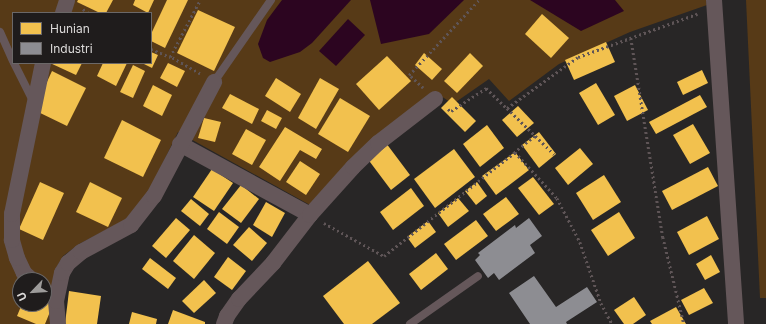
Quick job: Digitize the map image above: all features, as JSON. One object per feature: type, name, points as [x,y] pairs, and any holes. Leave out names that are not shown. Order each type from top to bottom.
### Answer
[{"type":"street","points":[[715,4],[736,324]]},
{"type":"street","points":[[24,272],[17,258],[12,240],[12,214],[43,64]]},
{"type":"street","points":[[58,324],[56,301],[62,273],[68,263],[81,252],[131,225],[154,196],[180,144],[214,82]]},
{"type":"street","points":[[224,324],[227,316],[239,299],[273,263],[310,215],[378,143],[435,99]]},
{"type":"street","points":[[180,144],[310,215]]},
{"type":"street","points":[[52,298],[56,301]]},
{"type":"lane","points":[[214,82],[271,0]]},
{"type":"lane","points":[[0,32],[12,60]]},
{"type":"lane","points":[[14,64],[35,104]]},
{"type":"lane","points":[[410,324],[478,276]]},
{"type":"path","points":[[170,57],[200,0]]},
{"type":"path","points":[[479,0],[409,75],[435,99],[451,111],[486,88],[554,154]]},
{"type":"path","points":[[507,108],[578,57],[631,38],[715,4]]},
{"type":"path","points":[[631,38],[663,236],[684,324]]},
{"type":"path","points":[[152,49],[170,57],[214,82]]},
{"type":"path","points":[[310,215],[384,256],[535,136]]},
{"type":"path","points":[[514,152],[557,198],[580,242],[601,303],[612,324]]},
{"type":"shaded area","points":[[0,0],[706,0],[707,5],[630,32],[559,64],[509,101],[489,79],[453,104],[435,92],[310,205],[178,132],[149,191],[127,219],[79,244],[63,256],[55,270],[52,324],[0,324]]},
{"type":"shaded area","points":[[282,0],[351,0],[312,43],[300,52],[270,62],[263,58],[258,44],[267,20]]},
{"type":"shaded area","points":[[370,0],[464,0],[429,34],[381,44]]},
{"type":"shaded area","points":[[530,0],[615,0],[624,11],[581,31]]},
{"type":"shaded area","points":[[746,0],[766,0],[766,298],[760,298]]},
{"type":"shaded area","points":[[348,19],[365,35],[336,66],[319,51]]},
{"type":"building: Hunian","points":[[78,0],[113,0],[107,12],[98,12],[77,2]]},
{"type":"building: Hunian","points":[[135,0],[154,0],[148,12],[133,5]]},
{"type":"building: Hunian","points":[[167,0],[188,0],[165,48],[152,42],[152,32]]},
{"type":"building: Hunian","points":[[198,10],[235,27],[214,71],[177,53]]},
{"type":"building: Hunian","points":[[542,14],[569,38],[551,58],[525,34]]},
{"type":"building: Hunian","points":[[606,42],[615,62],[574,80],[565,60]]},
{"type":"building: Hunian","points":[[152,52],[158,55],[152,68],[144,64],[152,64]]},
{"type":"building: Hunian","points":[[424,53],[442,69],[432,80],[415,65]]},
{"type":"building: Hunian","points":[[470,53],[483,66],[457,93],[444,81]]},
{"type":"building: Hunian","points":[[387,56],[411,81],[379,110],[356,84]]},
{"type":"building: Hunian","points":[[168,63],[185,71],[177,87],[160,78]]},
{"type":"building: Hunian","points":[[52,64],[82,64],[76,75]]},
{"type":"building: Hunian","points":[[103,64],[127,64],[116,86],[97,76]]},
{"type":"building: Hunian","points":[[133,65],[145,71],[133,98],[120,92]]},
{"type":"building: Hunian","points":[[702,70],[708,83],[683,95],[677,82]]},
{"type":"building: Hunian","points":[[52,71],[86,88],[67,126],[34,110]]},
{"type":"building: Hunian","points":[[276,78],[301,94],[290,112],[265,96]]},
{"type":"building: Hunian","points":[[320,78],[339,89],[316,129],[298,118]]},
{"type":"building: Hunian","points":[[596,83],[615,115],[598,125],[579,93]]},
{"type":"building: Hunian","points":[[153,85],[172,95],[162,116],[143,106]]},
{"type":"building: Hunian","points":[[635,85],[648,110],[627,121],[614,96]]},
{"type":"building: Hunian","points":[[230,94],[259,109],[252,124],[222,108]]},
{"type":"building: Hunian","points":[[700,95],[707,107],[656,134],[649,122]]},
{"type":"building: Hunian","points":[[452,97],[476,121],[465,132],[441,108]]},
{"type":"building: Hunian","points":[[340,98],[370,116],[348,152],[318,134]]},
{"type":"building: Hunian","points":[[518,106],[534,123],[517,137],[502,120]]},
{"type":"building: Hunian","points":[[267,110],[282,118],[276,129],[261,121]]},
{"type":"building: Hunian","points":[[204,118],[221,122],[215,142],[198,138]]},
{"type":"building: Hunian","points":[[122,120],[161,140],[143,177],[104,158]]},
{"type":"building: Hunian","points":[[693,124],[710,153],[690,164],[673,135]]},
{"type":"building: Hunian","points":[[487,125],[504,148],[480,167],[463,144]]},
{"type":"building: Hunian","points":[[285,127],[322,149],[316,159],[300,150],[280,181],[259,167]]},
{"type":"building: Hunian","points":[[246,129],[266,140],[252,165],[232,154]]},
{"type":"building: Hunian","points":[[539,132],[556,154],[539,168],[522,145]]},
{"type":"building: Hunian","points":[[386,143],[410,175],[391,190],[367,158]]},
{"type":"building: Hunian","points":[[580,148],[593,164],[568,185],[555,168]]},
{"type":"building: Hunian","points":[[454,149],[475,177],[435,208],[414,179]]},
{"type":"building: Hunian","points":[[515,152],[529,170],[496,195],[482,176]]},
{"type":"building: Hunian","points":[[300,161],[320,174],[306,195],[286,182]]},
{"type":"building: Hunian","points":[[708,167],[718,186],[672,210],[662,191]]},
{"type":"building: Hunian","points":[[212,169],[233,183],[214,211],[193,197]]},
{"type":"building: Hunian","points":[[604,175],[621,202],[593,220],[576,193]]},
{"type":"building: Hunian","points":[[533,177],[554,204],[539,215],[518,188]]},
{"type":"building: Hunian","points":[[40,182],[64,193],[43,240],[19,229]]},
{"type":"building: Hunian","points":[[90,182],[122,198],[108,227],[76,212]]},
{"type":"building: Hunian","points":[[477,182],[487,196],[476,205],[465,191]]},
{"type":"building: Hunian","points":[[241,185],[259,199],[241,223],[222,209]]},
{"type":"building: Hunian","points":[[411,188],[424,206],[393,230],[380,212]]},
{"type":"building: Hunian","points":[[506,197],[519,214],[496,231],[483,214]]},
{"type":"building: Hunian","points":[[458,198],[469,211],[448,227],[438,213]]},
{"type":"building: Hunian","points":[[191,199],[209,214],[200,226],[181,211]]},
{"type":"building: Hunian","points":[[266,202],[285,213],[272,237],[253,225]]},
{"type":"building: Hunian","points":[[219,212],[239,227],[227,244],[207,229]]},
{"type":"building: Hunian","points":[[619,212],[635,238],[608,256],[591,230]]},
{"type":"building: Hunian","points":[[707,216],[719,239],[689,255],[677,232]]},
{"type":"building: Hunian","points":[[176,218],[190,230],[166,258],[152,246]]},
{"type":"building: Hunian","points":[[476,220],[488,236],[456,260],[444,244]]},
{"type":"building: Hunian","points":[[428,221],[436,232],[415,248],[407,237]]},
{"type":"building: Hunian","points":[[249,227],[267,243],[252,261],[233,245]]},
{"type":"building: Hunian","points":[[194,235],[215,253],[194,279],[173,261]]},
{"type":"building: Hunian","points":[[436,253],[448,269],[421,290],[409,274]]},
{"type":"building: Hunian","points":[[711,255],[720,272],[705,280],[696,264]]},
{"type":"building: Hunian","points":[[228,257],[246,271],[232,290],[214,277]]},
{"type":"building: Hunian","points":[[150,258],[176,278],[168,289],[142,269]]},
{"type":"building: Hunian","points":[[368,261],[400,303],[372,324],[344,324],[323,296]]},
{"type":"building: Hunian","points":[[204,280],[216,293],[194,313],[182,301]]},
{"type":"building: Hunian","points":[[704,288],[713,303],[689,315],[681,300]]},
{"type":"building: Hunian","points":[[69,291],[101,296],[97,324],[65,324]]},
{"type":"building: Hunian","points":[[634,297],[646,315],[633,324],[624,324],[614,310]]},
{"type":"building: Hunian","points":[[676,307],[686,324],[652,324],[650,321]]},
{"type":"building: Hunian","points":[[173,310],[205,322],[205,324],[168,324]]},
{"type":"building: Hunian","points":[[19,312],[50,312],[45,324],[36,324],[17,316]]},
{"type":"building: Hunian","points":[[132,312],[157,319],[156,324],[129,324]]},
{"type":"building: Industri","points":[[529,218],[542,236],[530,245],[535,253],[499,280],[494,273],[488,278],[475,260],[480,255],[478,253],[515,225],[516,228]]},
{"type":"building: Industri","points":[[534,276],[556,307],[587,287],[597,302],[566,322],[567,324],[530,324],[509,293]]}]
